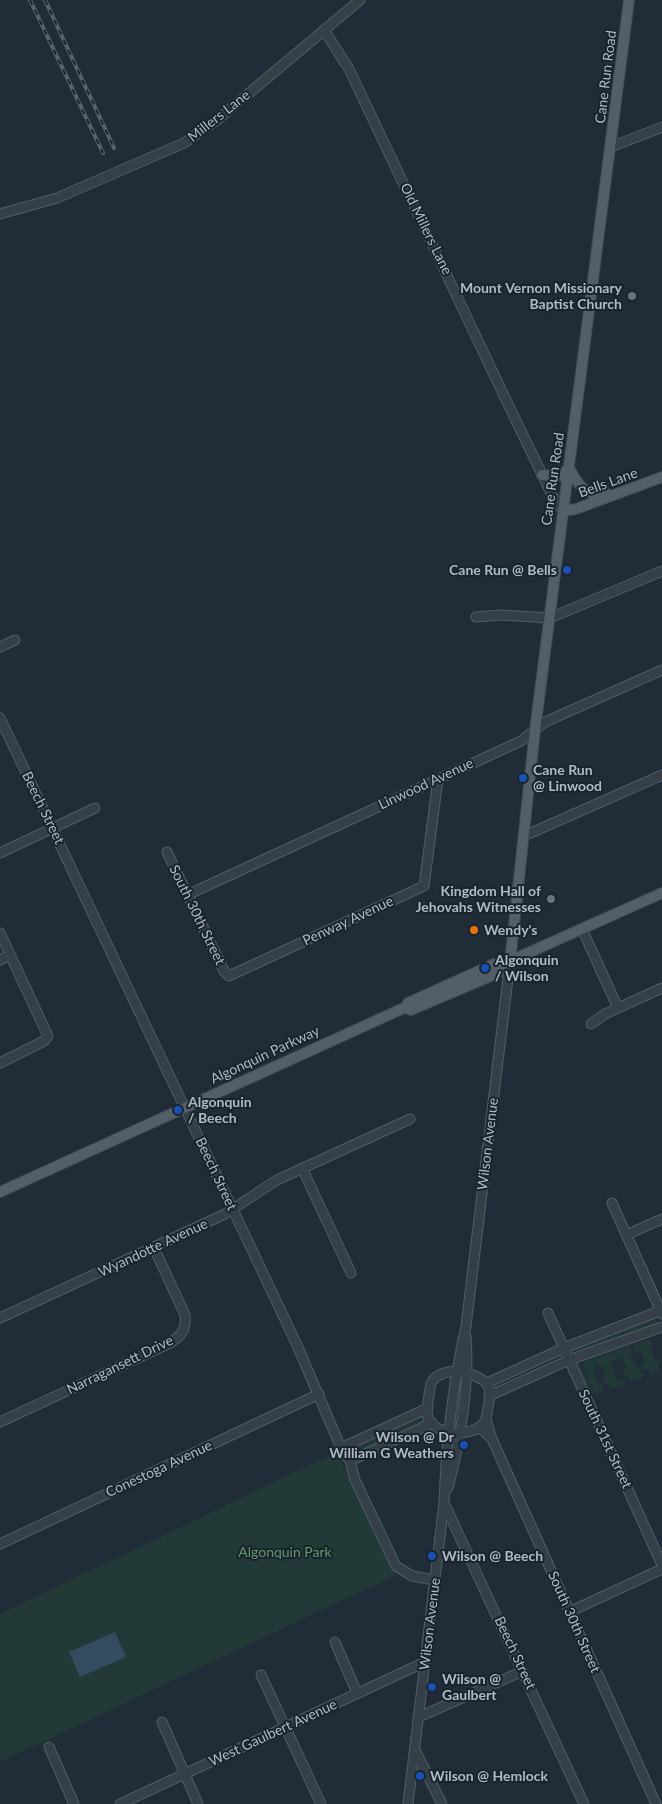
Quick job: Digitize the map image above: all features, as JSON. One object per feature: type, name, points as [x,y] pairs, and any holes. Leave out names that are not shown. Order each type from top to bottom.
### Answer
[{"type":"main road","name":"Cane Run Road","points":[[506,963],[524,836],[535,730],[629,0]]},
{"type":"main road","points":[[542,475],[560,476],[568,468],[580,487],[588,493],[598,496],[625,491]]},
{"type":"main road","name":"Bells Lane","points":[[563,511],[576,509],[662,477]]},
{"type":"main road","name":"Algonquin Parkway","points":[[0,1192],[406,1007],[408,1003],[494,964],[506,963],[662,893]]},
{"type":"street","name":"Millers Lane","points":[[0,214],[57,198],[184,143],[217,120],[360,0]]},
{"type":"street","name":"Old Millers Lane","points":[[324,30],[348,69],[542,475],[563,511]]},
{"type":"street","points":[[611,147],[662,127]]},
{"type":"street","points":[[476,618],[501,615],[550,618],[662,571]]},
{"type":"street","points":[[0,647],[15,640]]},
{"type":"street","name":"Linwood Avenue","points":[[187,895],[521,741],[545,722],[662,670]]},
{"type":"street","name":"Beech Street","points":[[0,718],[233,1209],[319,1394],[341,1448],[350,1462],[354,1480],[396,1566],[412,1576],[435,1580]]},
{"type":"street","points":[[524,836],[662,775]]},
{"type":"street","name":"Penway Avenue","points":[[229,976],[424,886],[438,779]]},
{"type":"street","points":[[0,853],[95,808]]},
{"type":"street","name":"South 30th Street","points":[[167,852],[224,971],[229,976]]},
{"type":"street","points":[[582,929],[618,1008]]},
{"type":"street","points":[[0,933],[47,1038],[0,1063]]},
{"type":"street","points":[[0,960],[10,955]]},
{"type":"street","name":"Wilson Avenue","points":[[408,1804],[444,1503],[449,1432],[462,1371],[468,1358],[466,1326],[506,963]]},
{"type":"street","points":[[590,1024],[618,1008],[662,988]]},
{"type":"street","name":"Wyandotte Avenue","points":[[0,1318],[154,1248],[233,1209],[268,1185],[410,1119]]},
{"type":"street","points":[[302,1168],[351,1273]]},
{"type":"street","points":[[487,1384],[564,1348],[661,1311],[612,1203]]},
{"type":"street","points":[[626,1235],[662,1220]]},
{"type":"street","name":"Narragansett Drive","points":[[0,1422],[179,1337],[185,1327],[185,1315],[154,1248]]},
{"type":"street","name":"South 31st Street","points":[[548,1313],[662,1565]]},
{"type":"street","points":[[489,1396],[569,1360],[662,1327]]},
{"type":"street","points":[[462,1371],[487,1384],[489,1396],[486,1419],[479,1427],[459,1433],[449,1432],[432,1423],[428,1416],[428,1408],[433,1379],[442,1373],[462,1371]]},
{"type":"street","name":"Wilson Avenue","points":[[444,1503],[456,1461],[462,1371]]},
{"type":"street","name":"Conestoga Avenue","points":[[0,1544],[319,1394]]},
{"type":"street","points":[[341,1448],[428,1408]]},
{"type":"street","name":"South 30th Street","points":[[486,1419],[492,1439],[656,1804]]},
{"type":"street","points":[[350,1462],[432,1423]]},
{"type":"street","name":"South 30th Street","points":[[479,1427],[492,1439]]},
{"type":"street","name":"Beech Street","points":[[444,1503],[584,1804]]},
{"type":"street","points":[[569,1612],[662,1569]]},
{"type":"street","points":[[335,1642],[357,1693]]},
{"type":"street","name":"West Gaulbert Avenue","points":[[120,1804],[425,1662]]},
{"type":"street","points":[[419,1716],[523,1670]]},
{"type":"street","points":[[261,1675],[321,1804]]},
{"type":"street","points":[[162,1722],[198,1804]]},
{"type":"street","points":[[49,1747],[74,1804]]},
{"type":"street","points":[[415,1750],[442,1804]]},
{"type":"green space","points":[[655,1316],[658,1325],[578,1353],[575,1347]]},
{"type":"green space","points":[[661,1330],[662,1333],[582,1362],[580,1359]]},
{"type":"green space","points":[[650,1339],[653,1346],[650,1349],[656,1361],[659,1360],[661,1364],[658,1366],[659,1372],[650,1375],[649,1369],[643,1371],[640,1364],[645,1362],[640,1351],[635,1353],[632,1345]]},
{"type":"green space","points":[[630,1346],[634,1353],[630,1355],[635,1366],[640,1368],[644,1377],[631,1382],[627,1376],[624,1377],[624,1371],[627,1368],[622,1358],[618,1359],[614,1351]]},
{"type":"green space","points":[[613,1352],[617,1360],[611,1362],[616,1373],[614,1374],[617,1381],[622,1379],[624,1384],[611,1389],[607,1384],[604,1385],[601,1380],[605,1378],[601,1365],[596,1365],[593,1359]]},
{"type":"green space","points":[[592,1359],[595,1366],[592,1370],[604,1390],[596,1395],[582,1364]]},
{"type":"green space","points":[[578,1364],[580,1365],[595,1395],[589,1391]]},
{"type":"green space","points":[[422,1413],[426,1422],[358,1453],[354,1444]]},
{"type":"green space","name":"Algonquin Park","points":[[337,1452],[396,1575],[0,1762],[0,1614]]},
{"type":"water","points":[[115,1632],[126,1657],[80,1677],[69,1652]]},
{"type":"railway","points":[[30,0],[103,153]]},
{"type":"railway","points":[[45,0],[114,148]]},
{"type":"place","name":"Mount Vernon Missionary Baptist Church","points":[[632,296]]},
{"type":"place","name":"Cane Run @ Bells","points":[[567,570]]},
{"type":"place","name":"Cane Run @ Linwood","points":[[523,778]]},
{"type":"place","name":"Kingdom Hall of Jehovahs Witnesses","points":[[551,899]]},
{"type":"place","name":"Wendy's","points":[[474,930]]},
{"type":"place","name":"Algonquin / Wilson","points":[[485,968]]},
{"type":"place","name":"Algonquin / Beech","points":[[178,1110]]},
{"type":"place","name":"Wilson @ Dr William G Weathers","points":[[464,1445]]},
{"type":"place","name":"Wilson @ Beech","points":[[432,1556]]},
{"type":"place","name":"Wilson @ Gaulbert","points":[[432,1687]]},
{"type":"place","name":"Wilson @ Hemlock","points":[[420,1776]]}]
